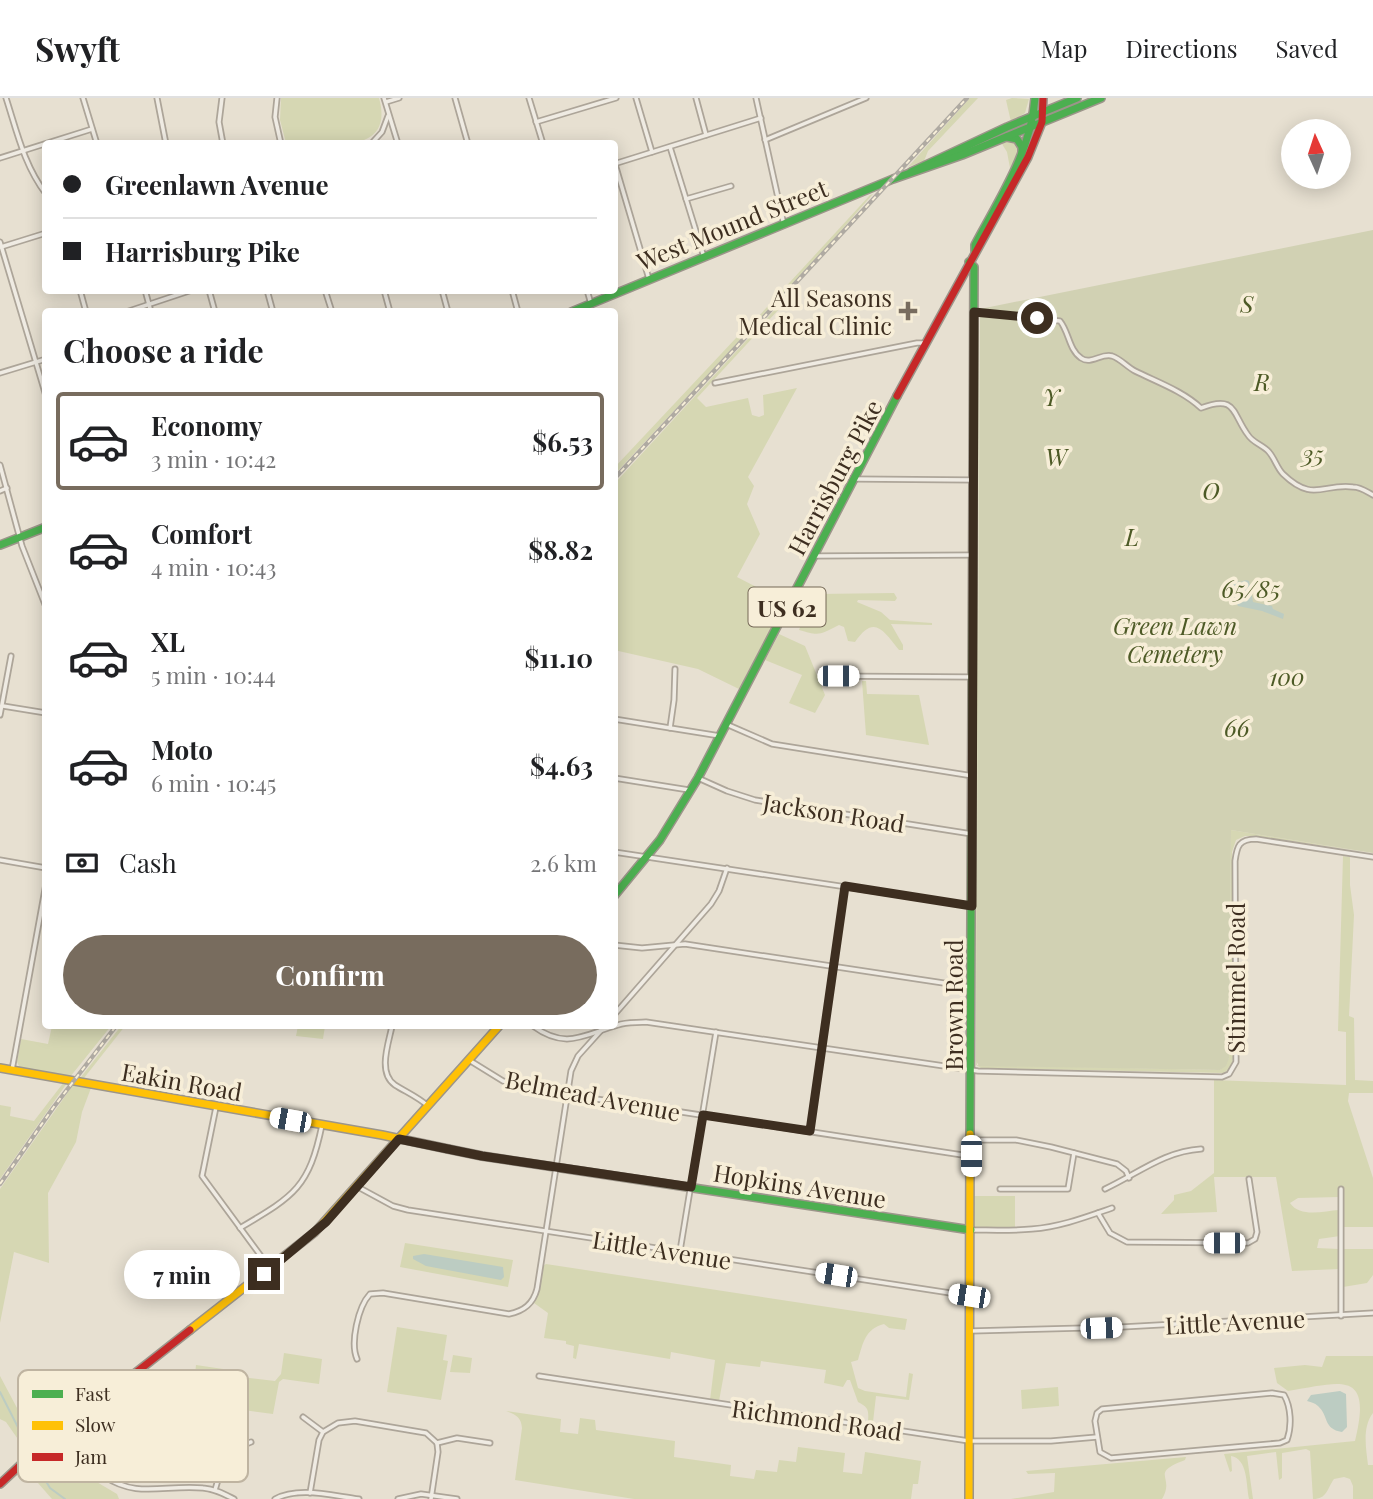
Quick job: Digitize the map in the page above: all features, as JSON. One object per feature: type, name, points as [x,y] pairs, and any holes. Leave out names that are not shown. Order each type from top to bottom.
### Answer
[{"type":"main road","name":"US 62","points":[[1033,116],[1035,98]]},
{"type":"main road","name":"US 62","points":[[1042,112],[1043,98]]},
{"type":"main road","name":"West Mound Street","points":[[618,292],[908,173],[1077,98]]},
{"type":"main road","name":"West Mound Street","points":[[908,173],[1007,137],[1101,98]]},
{"type":"main road","name":"Harrisburg Pike","points":[[618,891],[648,857],[692,790],[925,343],[1028,157],[1042,122],[1042,112]]},
{"type":"main road","name":"Harrisburg Pike","points":[[975,251],[975,245],[1021,156],[1033,116]]},
{"type":"main road","points":[[1007,137],[1020,142],[1021,156]]},
{"type":"main road","name":"Brown Road","points":[[969,262],[974,267],[969,1499]]},
{"type":"main road","name":"West Mound Street","points":[[582,308],[614,294]]},
{"type":"main road","points":[[0,545],[42,529]]},
{"type":"main road","points":[[141,1370],[323,1225],[496,1029]]},
{"type":"main road","name":"Eakin Road","points":[[0,1068],[399,1139]]},
{"type":"main road","name":"Hopkins Avenue","points":[[399,1139],[557,1167],[971,1230]]},
{"type":"main road","points":[[0,1484],[18,1468]]},
{"type":"street","points":[[6,98],[22,151],[34,179],[42,189]]},
{"type":"street","points":[[83,98],[96,140]]},
{"type":"street","points":[[157,98],[165,140]]},
{"type":"street","points":[[222,98],[219,122],[222,140]]},
{"type":"street","points":[[277,98],[275,117],[281,140]]},
{"type":"street","points":[[397,140],[385,100],[399,98]]},
{"type":"street","points":[[455,98],[467,140]]},
{"type":"street","points":[[529,98],[542,140]]},
{"type":"street","points":[[536,122],[616,98]]},
{"type":"street","points":[[636,98],[652,152]]},
{"type":"street","points":[[695,98],[706,135]]},
{"type":"street","points":[[756,98],[784,225]]},
{"type":"street","points":[[765,140],[866,98]]},
{"type":"street","points":[[375,140],[382,132],[389,114]]},
{"type":"street","points":[[618,163],[761,118]]},
{"type":"street","points":[[57,140],[92,129]]},
{"type":"street","points":[[0,158],[42,145]]},
{"type":"street","points":[[670,147],[705,257]]},
{"type":"street","points":[[618,174],[649,279]]},
{"type":"street","points":[[686,199],[731,186]]},
{"type":"street","points":[[42,234],[0,245],[42,383]]},
{"type":"street","points":[[146,294],[150,308]]},
{"type":"street","points":[[136,308],[179,294]]},
{"type":"street","points":[[588,294],[591,304]]},
{"type":"street","points":[[974,312],[1060,321],[1076,353],[1084,359],[1111,356],[1201,408],[1217,404],[1235,410],[1249,437],[1270,453],[1282,474],[1295,484],[1312,491],[1352,486],[1373,495]]},
{"type":"street","points":[[715,383],[917,342],[925,343]]},
{"type":"street","points":[[0,373],[42,361]]},
{"type":"street","points":[[0,465],[20,537],[42,596]]},
{"type":"street","points":[[854,479],[974,480]]},
{"type":"street","points":[[0,491],[7,488]]},
{"type":"street","points":[[815,556],[973,555]]},
{"type":"street","points":[[0,715],[11,656]]},
{"type":"street","points":[[670,727],[675,670]]},
{"type":"street","points":[[823,676],[973,677]]},
{"type":"street","points":[[1,705],[42,712]]},
{"type":"street","points":[[618,720],[720,736]]},
{"type":"street","points":[[726,724],[772,744],[972,776]]},
{"type":"street","name":"Jackson Road","points":[[698,778],[755,800],[972,834]]},
{"type":"street","points":[[618,779],[692,790]]},
{"type":"street","name":"Stimmel Road","points":[[972,1070],[1222,1077],[1228,1074],[1236,1062],[1235,862],[1236,848],[1240,842],[1256,839],[1373,858]]},
{"type":"street","points":[[618,853],[972,906]]},
{"type":"street","points":[[0,860],[42,867]]},
{"type":"street","points":[[618,1010],[711,904],[727,868]]},
{"type":"street","points":[[810,1131],[845,886]]},
{"type":"street","points":[[12,1070],[42,906]]},
{"type":"street","points":[[618,945],[642,948],[685,944],[972,988]]},
{"type":"street","points":[[618,1025],[646,1022],[972,1070]]},
{"type":"street","points":[[392,1029],[386,1074],[393,1083],[428,1106]]},
{"type":"street","points":[[538,1029],[548,1036],[563,1040],[584,1038],[608,1029]]},
{"type":"street","points":[[357,1359],[354,1351],[360,1310],[370,1292],[503,1313],[514,1313],[525,1308],[536,1294],[567,1094],[574,1065],[602,1029]]},
{"type":"street","points":[[680,1251],[716,1032]]},
{"type":"street","name":"Belmead Avenue","points":[[469,1060],[503,1081],[567,1094],[971,1156]]},
{"type":"street","points":[[216,1107],[202,1176],[270,1269]]},
{"type":"street","points":[[240,1228],[282,1203],[302,1184],[315,1155],[321,1125]]},
{"type":"street","points":[[971,1140],[1016,1140],[1074,1153],[1117,1164],[1126,1171],[1129,1178]]},
{"type":"street","points":[[1105,1189],[1165,1156],[1200,1149]]},
{"type":"street","points":[[1000,1189],[1068,1189],[1074,1153]]},
{"type":"street","points":[[1098,1213],[1110,1233],[1127,1242],[1248,1243],[1255,1239],[1257,1232],[1249,1180]]},
{"type":"street","name":"Little Avenue","points":[[358,1186],[393,1206],[408,1210],[971,1296]]},
{"type":"street","points":[[1341,1189],[1342,1316]]},
{"type":"street","name":"Hopkins Avenue","points":[[971,1230],[1031,1230],[1070,1223],[1112,1208]]},
{"type":"street","name":"Little Avenue","points":[[971,1331],[1080,1329],[1373,1313]]},
{"type":"street","name":"Richmond Road","points":[[540,1376],[969,1441],[1051,1441],[1097,1437]]},
{"type":"street","points":[[1280,1393],[1286,1398],[1291,1429],[1287,1440],[1280,1443],[1111,1458],[1100,1452],[1097,1437],[1095,1421],[1097,1413],[1102,1409],[1280,1393]]},
{"type":"street","points":[[303,1417],[323,1433]]},
{"type":"street","points":[[310,1493],[316,1448],[323,1433],[338,1423],[355,1421],[426,1433],[437,1443],[432,1497]]},
{"type":"street","points":[[437,1443],[457,1438],[490,1443]]},
{"type":"street","points":[[115,1482],[124,1488],[148,1493],[190,1488],[215,1490],[234,1499]]},
{"type":"street","points":[[215,1490],[218,1482]]},
{"type":"street","points":[[275,1499],[287,1494],[310,1493],[359,1499]]},
{"type":"street","points":[[398,1499],[416,1494],[457,1499]]},
{"type":"green space","points":[[281,98],[379,98],[381,117],[377,130],[364,140],[285,140],[280,120]]},
{"type":"green space","points":[[970,98],[978,98],[928,151],[924,161],[908,167]]},
{"type":"green space","points":[[1029,99],[1025,113],[1011,122],[1006,100]]},
{"type":"green space","points":[[1009,140],[1016,141],[1019,148],[1010,168],[1007,152],[1002,144]]},
{"type":"green space","points":[[873,194],[819,256],[618,471],[618,464]]},
{"type":"green space","name":"Green Lawn Cemetery","points":[[1373,230],[1373,853],[1231,830],[1229,1058],[1226,1066],[1220,1070],[979,1066],[976,1061],[980,309]]},
{"type":"green space","points":[[791,292],[793,294],[697,398],[706,407],[748,398],[752,415],[759,417],[764,415],[763,395],[797,388],[748,477],[754,486],[747,504],[760,534],[737,577],[785,602],[739,689],[698,669],[618,651],[618,480]]},
{"type":"green space","points":[[979,313],[977,1065],[1220,1070],[1229,1058],[1231,830],[1373,853],[1257,836],[1245,836],[1236,840],[1232,852],[1234,1050],[1232,1066],[1224,1073],[981,1068],[976,1065]]},
{"type":"green space","points":[[802,590],[817,594],[894,593],[897,598],[895,601],[857,602],[881,612],[890,620],[932,625],[891,624],[903,650],[899,650],[883,631],[873,627],[862,633],[855,642],[848,641],[844,627],[839,625],[819,634],[806,632],[799,630],[803,619],[790,614]]},
{"type":"green space","points":[[779,634],[805,646],[825,695],[815,713],[789,703],[802,675],[765,660]]},
{"type":"green space","points":[[862,681],[866,681],[867,694],[919,695],[929,745],[866,735]]},
{"type":"green space","points":[[1343,856],[1350,857],[1354,915],[1349,1016],[1354,1018],[1355,1080],[1373,1081],[1373,1093],[1349,1093],[1348,1101],[1373,1178],[1373,1227],[1344,1227],[1343,1187],[1339,1187],[1339,1197],[1298,1198],[1290,1203],[1300,1211],[1339,1210],[1340,1236],[1319,1239],[1317,1248],[1339,1249],[1339,1269],[1292,1271],[1276,1177],[1214,1177],[1217,1212],[1161,1214],[1174,1200],[1174,1195],[1191,1191],[1214,1173],[1214,1080],[1346,1085],[1346,1032],[1338,1031]]},
{"type":"green space","points":[[51,1029],[109,1029],[70,1077],[20,1068],[17,1062],[21,1039],[48,1044]]},
{"type":"green space","points":[[119,1029],[123,1029],[84,1078],[81,1077]]},
{"type":"green space","points":[[297,1029],[325,1029],[323,1039],[296,1036]]},
{"type":"green space","points":[[64,1082],[67,1083],[0,1179],[0,1105],[11,1107],[10,1116],[34,1121]]},
{"type":"green space","points":[[73,1085],[91,1088],[82,1112],[76,1142],[48,1193],[49,1263],[14,1252],[0,1323],[0,1189]]},
{"type":"green space","points":[[971,1196],[1015,1196],[1015,1229],[972,1229]]},
{"type":"green space","points":[[405,1243],[513,1260],[508,1287],[400,1267]]},
{"type":"green space","points":[[1342,1249],[1373,1249],[1373,1275],[1367,1283],[1343,1287]]},
{"type":"green space","points":[[546,1264],[907,1319],[905,1330],[889,1328],[884,1324],[873,1329],[866,1338],[858,1360],[851,1362],[858,1388],[865,1391],[906,1397],[909,1373],[913,1374],[909,1400],[876,1396],[873,1422],[868,1421],[867,1409],[858,1402],[850,1380],[847,1380],[843,1387],[824,1383],[826,1370],[761,1361],[760,1367],[726,1363],[719,1401],[710,1400],[715,1360],[671,1352],[670,1359],[579,1344],[576,1359],[573,1358],[574,1346],[566,1344],[566,1341],[544,1338],[548,1313],[534,1303],[543,1266]]},
{"type":"green space","points":[[397,1327],[447,1335],[443,1360],[448,1361],[441,1400],[387,1392]]},
{"type":"green space","points":[[284,1353],[322,1359],[319,1384],[283,1379],[279,1382],[273,1414],[248,1411],[248,1378],[275,1381],[281,1374]]},
{"type":"green space","points":[[453,1355],[472,1358],[470,1373],[450,1372]]},
{"type":"green space","points":[[1326,1356],[1373,1356],[1373,1413],[1367,1425],[1366,1438],[1368,1465],[1373,1465],[1373,1499],[1353,1499],[1353,1486],[1350,1479],[1344,1477],[1334,1479],[1324,1495],[1313,1499],[1310,1451],[1306,1449],[1282,1453],[1282,1478],[1279,1480],[1276,1452],[1247,1456],[1253,1499],[1249,1499],[1241,1462],[1231,1456],[1230,1472],[1224,1454],[1355,1441],[1359,1401],[1355,1391],[1348,1386],[1337,1384],[1288,1391],[1277,1383],[1274,1368],[1305,1365],[1322,1367]]},
{"type":"green space","points":[[196,1365],[230,1370],[195,1370]]},
{"type":"green space","points":[[0,1376],[18,1410],[18,1439],[6,1422],[0,1419]]},
{"type":"green space","points":[[1058,1387],[1059,1406],[1022,1409],[1021,1390]]},
{"type":"green space","points":[[506,1411],[561,1419],[560,1432],[578,1434],[580,1418],[595,1420],[596,1430],[675,1441],[674,1457],[731,1465],[730,1476],[754,1479],[756,1470],[777,1472],[779,1460],[796,1462],[798,1447],[845,1453],[843,1472],[862,1474],[865,1452],[921,1461],[918,1484],[913,1484],[911,1499],[634,1499],[515,1480],[522,1428],[517,1417]]},
{"type":"green space","points":[[1186,1457],[1165,1472],[1166,1485],[1162,1499],[1011,1499],[1054,1492],[1055,1473],[1028,1474],[1026,1471]]},
{"type":"green space","points":[[37,1482],[97,1482],[117,1494],[119,1499],[52,1499]]},
{"type":"shaded area","points":[[1231,579],[1249,581],[1253,602],[1272,606],[1284,614],[1283,619],[1238,606],[1228,586]]},
{"type":"shaded area","points":[[424,1254],[503,1267],[504,1277],[501,1280],[426,1266],[413,1259],[413,1256]]},
{"type":"shaded area","points":[[1340,1391],[1346,1394],[1347,1427],[1342,1432],[1332,1428],[1318,1406],[1307,1401],[1311,1395]]},
{"type":"waterway","points":[[0,1392],[18,1427]]},
{"type":"waterway","points":[[46,1482],[65,1499]]},
{"type":"railway","points":[[618,475],[967,98]]},
{"type":"railway","points":[[0,1184],[53,1108],[114,1029]]},
{"type":"traffic: fast","points":[[975,251],[975,245],[1021,156],[1035,98]]},
{"type":"traffic: fast","points":[[911,172],[1077,98]]},
{"type":"traffic: fast","points":[[618,293],[893,179],[962,155],[1101,98]]},
{"type":"traffic: fast","points":[[1007,137],[1017,139],[1022,153]]},
{"type":"traffic: fast","points":[[969,262],[974,267],[970,1134]]},
{"type":"traffic: fast","points":[[581,308],[615,294]]},
{"type":"traffic: fast","points":[[618,891],[660,840],[698,778],[897,396]]},
{"type":"traffic: fast","points":[[0,545],[42,529]]},
{"type":"traffic: fast","points":[[448,1149],[971,1230]]},
{"type":"traffic: slow","points":[[190,1330],[315,1232],[496,1029]]},
{"type":"traffic: slow","points":[[0,1068],[448,1149]]},
{"type":"traffic: slow","points":[[969,1499],[970,1134]]},
{"type":"traffic: jam","points":[[897,396],[1028,157],[1042,122],[1043,98]]},
{"type":"traffic: jam","points":[[139,1370],[190,1330]]},
{"type":"traffic: jam","points":[[0,1484],[18,1467]]},
{"type":"place","name":"All Seasons Medical Clinic","points":[[908,311]]},
{"type":"route","points":[[264,1274],[326,1222],[399,1139],[482,1156],[691,1187],[703,1115],[810,1131],[845,886],[972,906],[974,312],[1037,318]]},
{"type":"park label","name":"S","points":[[1247,303]]},
{"type":"park label","name":"R","points":[[1262,381]]},
{"type":"park label","name":"Y","points":[[1051,396]]},
{"type":"park label","name":"35","points":[[1313,453]]},
{"type":"park label","name":"W","points":[[1056,456]]},
{"type":"park label","name":"O","points":[[1211,490]]},
{"type":"park label","name":"L","points":[[1132,536]]},
{"type":"park label","name":"65/85","points":[[1251,588]]},
{"type":"park label","name":"100","points":[[1287,676]]},
{"type":"park label","name":"66","points":[[1237,727]]}]
